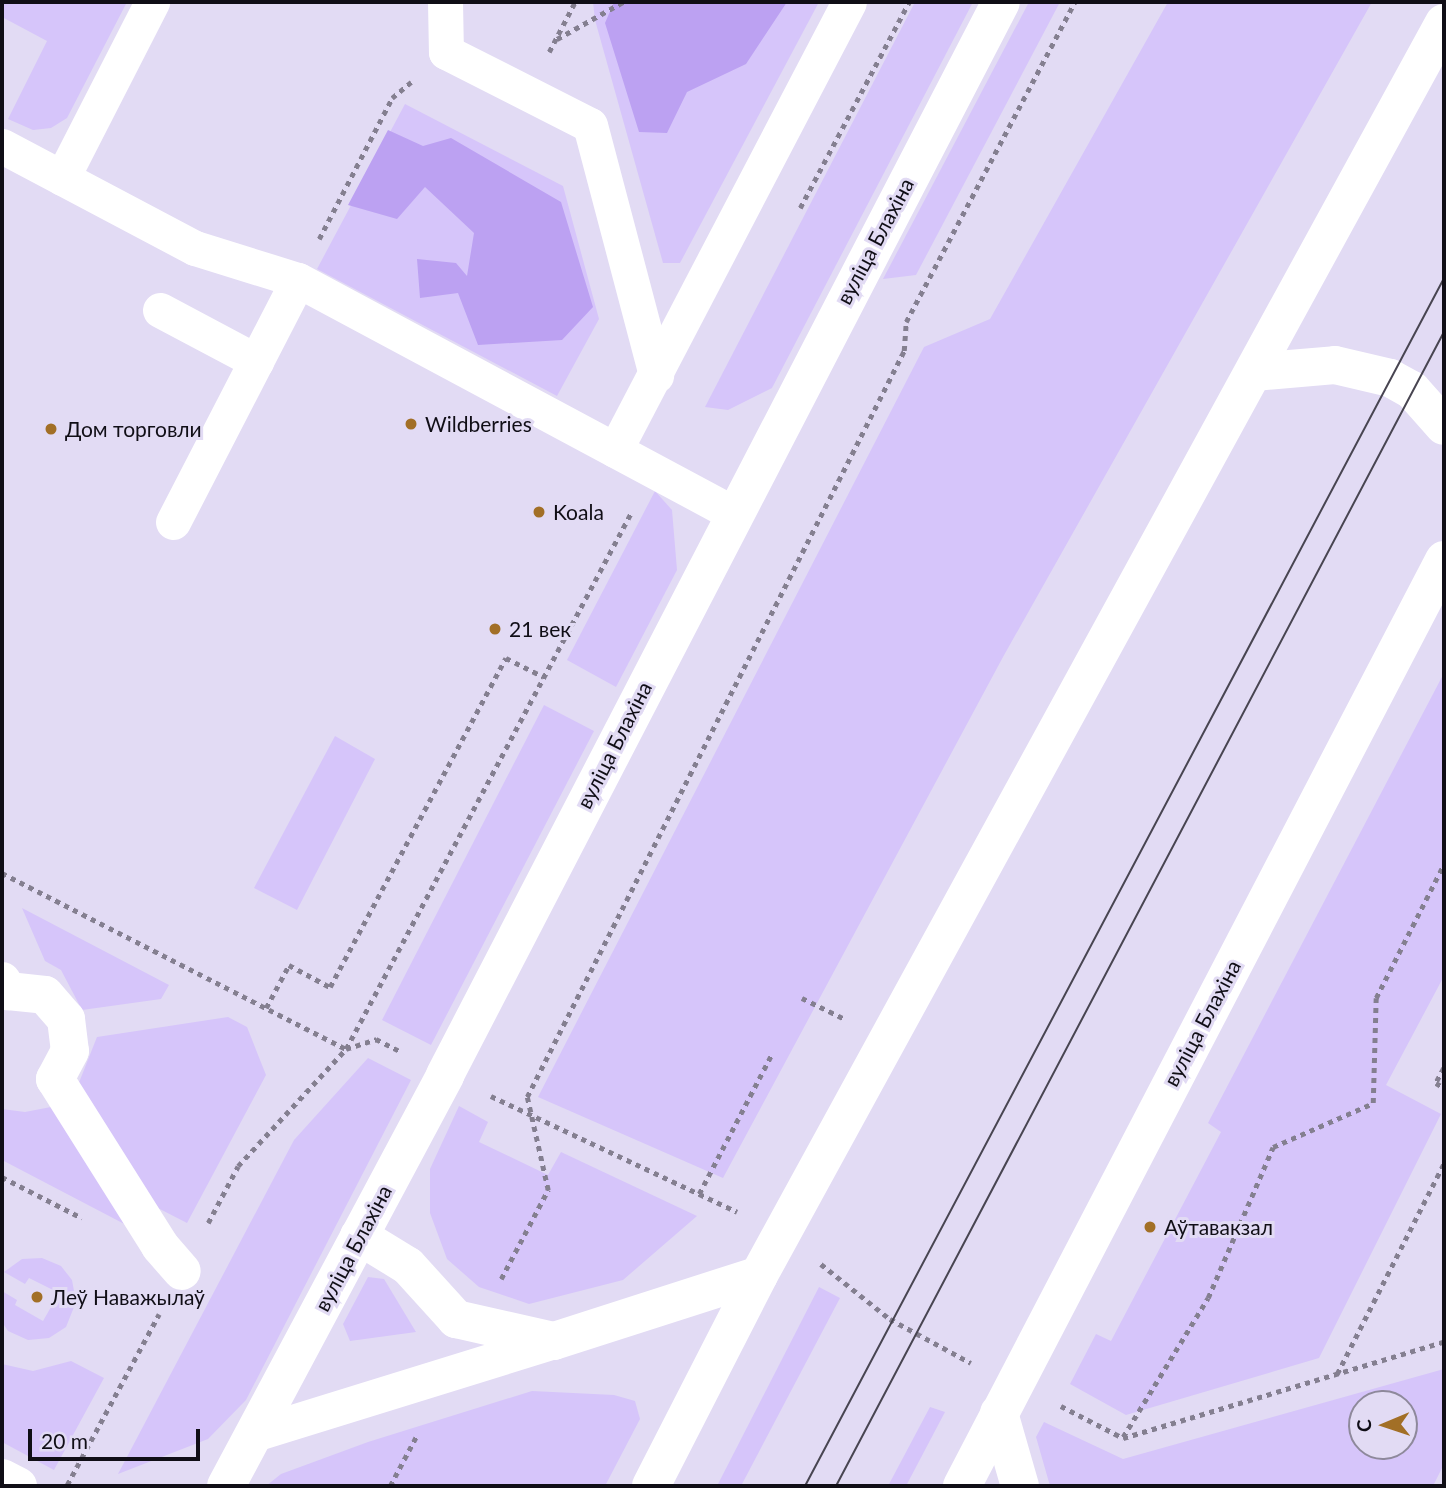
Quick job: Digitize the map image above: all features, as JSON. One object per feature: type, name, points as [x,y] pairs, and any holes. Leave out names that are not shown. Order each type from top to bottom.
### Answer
[{"type":"main road","name":"вуліца Блахіна","points":[[226,1486],[445,1075],[733,513],[1001,2]]},
{"type":"main road","points":[[651,1486],[759,1275],[1444,23]]},
{"type":"main road","points":[[1254,372],[1335,365],[1390,377],[1412,390],[1444,426]]},
{"type":"main road","name":"вуліца Блахіна","points":[[962,1486],[1444,560]]},
{"type":"main road","points":[[2,981],[8,991],[45,995],[66,1019],[69,1051],[55,1079],[160,1246],[181,1271]]},
{"type":"main road","points":[[359,1236],[408,1266],[456,1319],[554,1341],[759,1275]]},
{"type":"main road","points":[[1006,1399],[1020,1486]]},
{"type":"main road","points":[[2,1478],[18,1486]]},
{"type":"lane","points":[[62,178],[152,2]]},
{"type":"lane","points":[[444,2],[446,52],[590,125],[656,376]]},
{"type":"lane","points":[[615,450],[849,2]]},
{"type":"lane","points":[[2,146],[195,248],[298,280],[733,513]]},
{"type":"lane","points":[[173,522],[298,280]]},
{"type":"lane","points":[[160,310],[256,361]]},
{"type":"lane","points":[[254,1434],[554,1341]]},
{"type":"path","points":[[555,40],[623,2]]},
{"type":"path","points":[[798,212],[909,2]]},
{"type":"path","points":[[477,1323],[548,1191],[527,1097],[904,351],[906,322],[1075,2]]},
{"type":"path","points":[[298,280],[392,98],[446,52]]},
{"type":"path","points":[[67,1486],[238,1166],[346,1049],[653,471]]},
{"type":"path","points":[[266,1008],[289,965],[330,987],[506,658],[544,677]]},
{"type":"path","points":[[1123,1438],[1208,1298],[1273,1147],[1373,1103],[1376,998],[1444,864]]},
{"type":"path","points":[[2,873],[346,1049],[376,1039],[445,1075],[782,1234],[890,1319],[1006,1399],[1123,1438],[1444,1342]]},
{"type":"path","points":[[699,1194],[772,1054]]},
{"type":"path","points":[[1444,1068],[1436,1083],[1444,1088]]},
{"type":"path","points":[[1337,1375],[1444,1163]]},
{"type":"path","points":[[390,1486],[450,1373]]},
{"type":"shaded area","points":[[2,2],[127,2],[67,118],[51,128],[33,130],[8,119],[47,41],[2,17]]},
{"type":"shaded area","points":[[593,2],[819,2],[680,263],[663,263],[595,20]]},
{"type":"shaded area","points":[[614,2],[787,2],[746,64],[687,92],[667,133],[639,132],[605,23]]},
{"type":"shaded area","points":[[915,2],[973,2],[772,388],[728,410],[705,407]]},
{"type":"shaded area","points":[[1029,2],[1060,2],[916,275],[883,279]]},
{"type":"shaded area","points":[[1168,2],[1372,2],[1003,657],[723,1178],[538,1097],[924,347],[990,319]]},
{"type":"shaded area","points":[[405,104],[563,186],[599,319],[557,396],[317,269]]},
{"type":"shaded area","points":[[388,130],[423,146],[451,138],[561,202],[593,307],[562,340],[478,345],[458,293],[420,298],[417,259],[456,263],[467,276],[474,233],[425,187],[397,219],[348,205]]},
{"type":"shaded area","points":[[655,491],[672,510],[677,570],[616,687],[567,660]]},
{"type":"shaded area","points":[[1444,673],[1444,976],[1386,1085],[1441,1114],[1319,1358],[1126,1415],[1070,1384],[1096,1334],[1111,1341],[1221,1132],[1208,1123]]},
{"type":"shaded area","points":[[544,705],[594,731],[431,1045],[382,1020]]},
{"type":"shaded area","points":[[335,736],[375,759],[297,910],[254,888]]},
{"type":"shaded area","points":[[22,908],[169,985],[161,999],[82,1010],[61,970],[45,961]]},
{"type":"shaded area","points":[[228,1017],[247,1027],[266,1075],[187,1223],[152,1205],[78,1085],[97,1037]]},
{"type":"shaded area","points":[[368,1058],[411,1080],[246,1400],[208,1439],[118,1474],[294,1140]]},
{"type":"shaded area","points":[[56,1106],[132,1228],[2,1160],[2,1109],[25,1112]]},
{"type":"shaded area","points":[[459,1106],[488,1122],[479,1142],[548,1175],[561,1152],[697,1216],[623,1280],[529,1304],[479,1287],[447,1259],[430,1213],[430,1169]]},
{"type":"shaded area","points":[[42,1258],[61,1266],[72,1280],[76,1302],[66,1327],[49,1338],[28,1340],[8,1331],[2,1322],[2,1291],[17,1300],[15,1305],[43,1321],[59,1293],[29,1278],[25,1284],[4,1272],[22,1259]]},
{"type":"shaded area","points":[[368,1277],[384,1279],[416,1332],[350,1341],[343,1324]]},
{"type":"shaded area","points":[[819,1287],[840,1298],[741,1486],[717,1486]]},
{"type":"shaded area","points":[[71,1361],[104,1378],[54,1470],[2,1442],[2,1364],[33,1371]]},
{"type":"shaded area","points":[[1444,1369],[1444,1464],[1433,1486],[1050,1486],[1036,1437],[1044,1422],[1123,1459],[1348,1396],[1348,1460],[1418,1460],[1418,1390],[1369,1390]]},
{"type":"shaded area","points":[[532,1391],[614,1395],[635,1401],[640,1419],[605,1486],[266,1486],[281,1474],[368,1442]]},
{"type":"shaded area","points":[[930,1407],[945,1412],[906,1486],[888,1486]]},
{"type":"tram line","points":[[805,1486],[1444,278]]},
{"type":"tram line","points":[[836,1486],[1444,332]]},
{"type":"place","name":"Wildberries","points":[[411,424]]},
{"type":"place","name":"Дом торговли","points":[[51,429]]},
{"type":"place","name":"Koala","points":[[539,512]]},
{"type":"place","name":"21 век","points":[[495,629]]},
{"type":"place","name":"Аўтавакзал","points":[[1150,1227]]},
{"type":"place","name":"Леў Наважылаў","points":[[37,1297]]}]
